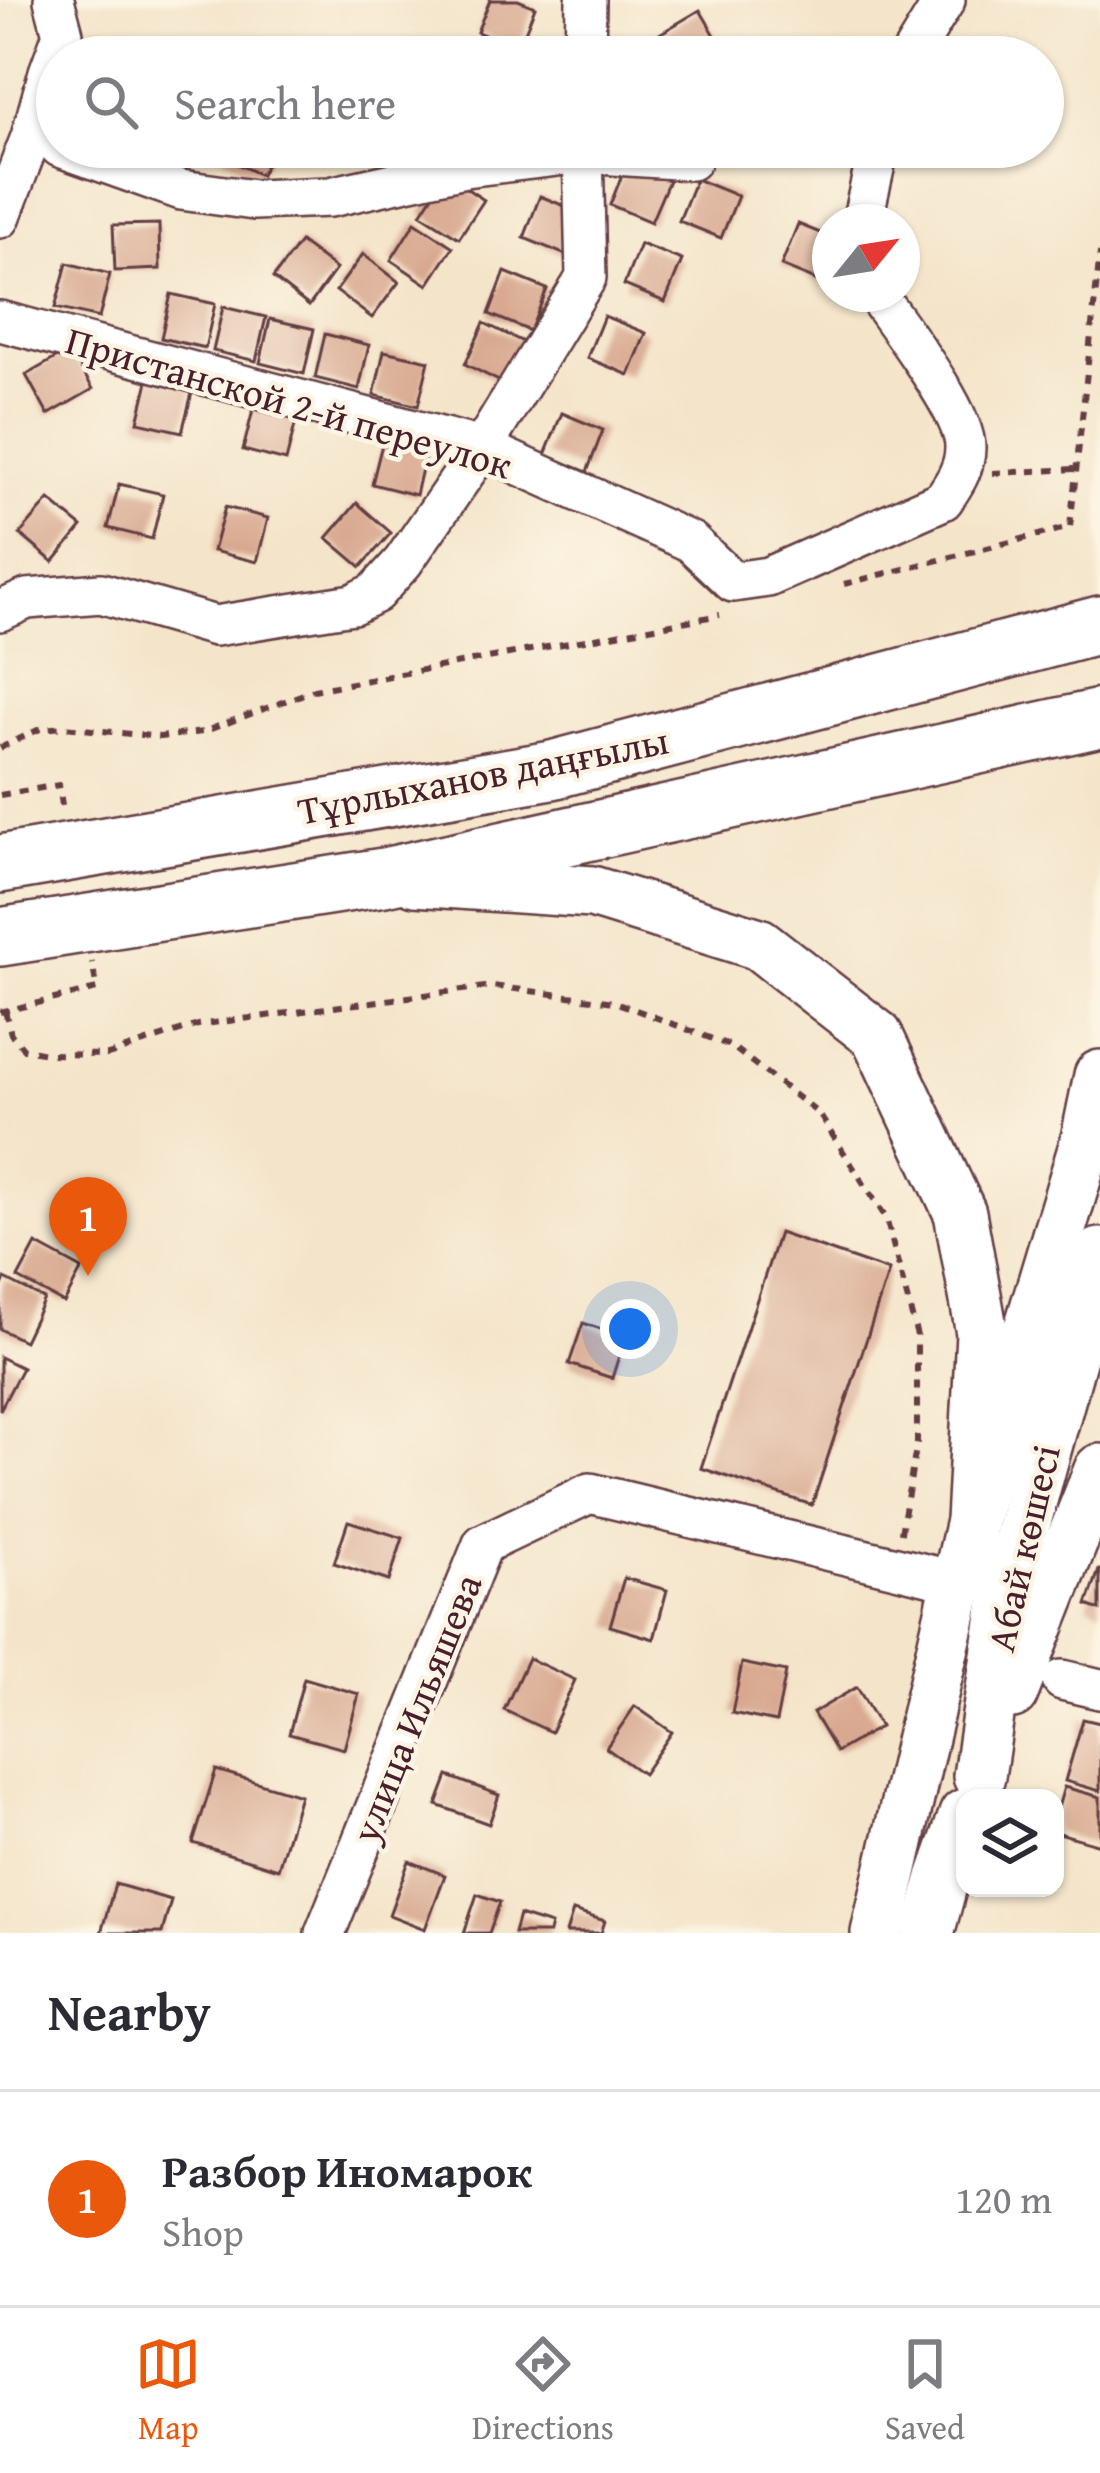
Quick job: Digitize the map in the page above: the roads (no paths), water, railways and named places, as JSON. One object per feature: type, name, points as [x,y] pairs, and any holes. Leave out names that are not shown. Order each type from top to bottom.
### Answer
[{"type":"highway","name":"Тұрлыханов даңғылы","points":[[0,864],[552,770],[1098,626]]},
{"type":"highway","name":"Тұрлыханов даңғылы","points":[[0,937],[384,878],[1097,719]]},
{"type":"main road","points":[[384,878],[592,892],[759,944],[877,1036],[960,1213],[982,1333],[972,1521]]},
{"type":"main road","name":"Абай көшесі","points":[[877,1933],[972,1521],[1087,1139],[1100,1076]]},
{"type":"main road","name":"Абай көшесі","points":[[973,1789],[1008,1582],[1100,1254]]},
{"type":"main road","points":[[975,1789],[1100,1470]]},
{"type":"main road","points":[[928,1933],[956,1846]]},
{"type":"street","points":[[54,0],[63,36]]},
{"type":"street","points":[[585,36],[586,0]]},
{"type":"street","points":[[923,36],[945,0]]},
{"type":"street","points":[[0,218],[36,163]]},
{"type":"street","points":[[119,168],[181,190],[254,200],[330,197],[460,168]]},
{"type":"street","points":[[0,611],[27,598],[101,592],[215,626],[353,604],[375,593],[403,562],[482,448],[586,278],[583,168]]},
{"type":"street","points":[[866,204],[874,168]]},
{"type":"street","name":"Пристанской 2-й переулок","points":[[0,321],[482,448],[691,542],[733,582],[768,577],[944,500],[959,475],[966,446],[954,412],[888,312]]},
{"type":"street","name":"улица Ильяшева","points":[[325,1933],[483,1544],[590,1492],[958,1582]]},
{"type":"place","name":"Разбор Иномарок","points":[[88,1276]]}]
